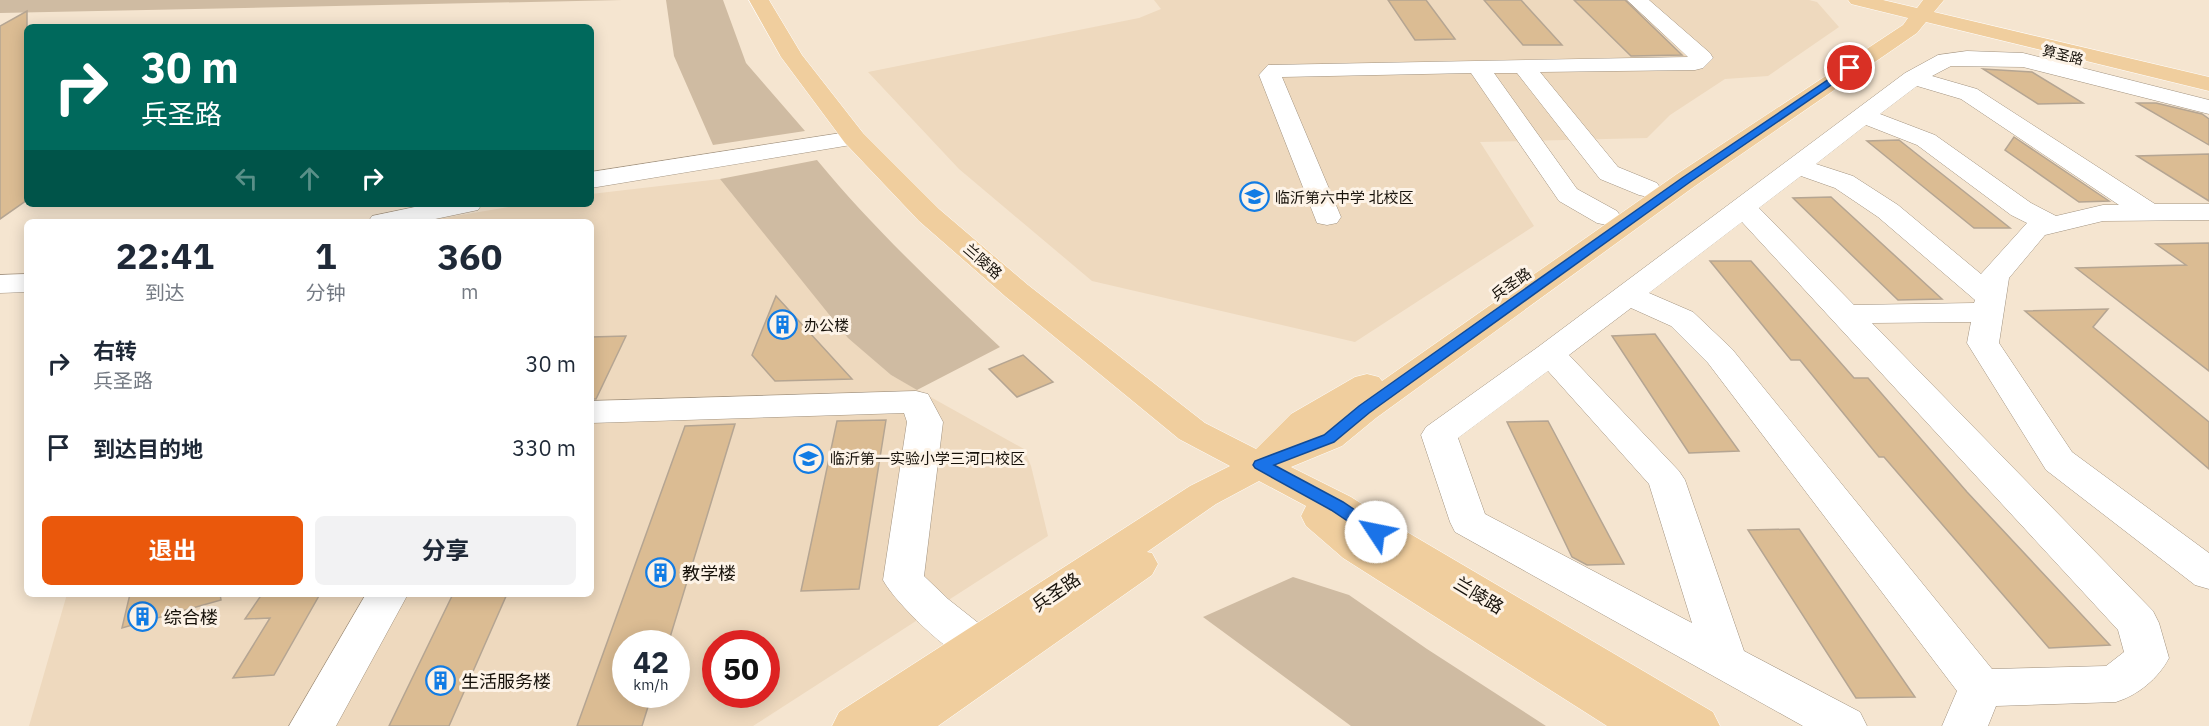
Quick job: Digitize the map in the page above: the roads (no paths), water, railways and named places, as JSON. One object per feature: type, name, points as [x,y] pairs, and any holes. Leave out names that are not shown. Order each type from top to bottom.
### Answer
[{"type":"main road","name":"兰陵路","points":[[759,0],[788,50],[854,138],[929,214],[1076,340],[1192,431],[1337,506],[1376,532],[1697,726]]},
{"type":"main road","name":"兰陵路","points":[[776,0],[809,54],[868,129],[948,208],[1096,331],[1213,417],[1261,465],[1357,548],[1645,726]]},
{"type":"main road","name":"算圣路","points":[[1858,0],[1927,8],[1968,33],[2209,90]]},
{"type":"main road","name":"算圣路","points":[[1876,0],[1927,8],[2209,84]]},
{"type":"main road","name":"兵圣路","points":[[902,726],[1221,509],[1303,422],[1343,400],[1648,189],[1880,34],[1927,8],[1948,6],[1953,0]]},
{"type":"main road","name":"兵圣路","points":[[855,726],[1203,495],[1261,465],[1329,438],[1364,410],[1686,180],[1910,29],[1927,8]]},
{"type":"street","points":[[1327,216],[1270,75],[1276,70],[1695,63],[1702,58],[1637,0]]},
{"type":"street","points":[[1844,726],[1469,522],[1439,435],[1550,354],[1913,78],[1946,60],[1967,58],[2023,60],[2209,107]]},
{"type":"street","points":[[1523,66],[1609,173],[1648,189]]},
{"type":"street","points":[[1478,67],[1568,195],[1607,217]]},
{"type":"street","points":[[1913,78],[1969,94],[2148,212]]},
{"type":"street","points":[[1863,116],[1926,140],[2021,209],[2053,225]]},
{"type":"street","points":[[594,180],[854,138]]},
{"type":"street","points":[[1797,166],[1844,182],[1888,211],[1989,305]]},
{"type":"street","points":[[396,219],[454,207]]},
{"type":"street","points":[[1743,207],[2138,623],[2147,658],[2116,684],[1981,688]]},
{"type":"street","points":[[2209,212],[2103,213],[2035,229],[1994,277],[1983,343],[2059,461],[2209,574]]},
{"type":"street","points":[[0,284],[24,283]]},
{"type":"street","points":[[1628,295],[1682,319],[1720,356],[1981,688]]},
{"type":"street","points":[[1845,314],[1989,305]]},
{"type":"street","points":[[1550,354],[1666,480],[1727,664]]},
{"type":"street","points":[[594,412],[916,402],[925,422],[903,580],[933,610],[976,645]]},
{"type":"street","points":[[312,726],[385,597]]},
{"type":"street","points":[[1965,726],[1981,688]]},
{"type":"place","name":"临沂第六中学 北校区","points":[[1254,197]]},
{"type":"place","name":"办公楼","points":[[783,325]]},
{"type":"place","name":"临沂第一实验小学三河口校区","points":[[809,458]]},
{"type":"place","name":"教学楼","points":[[661,573]]},
{"type":"place","name":"综合楼","points":[[143,617]]},
{"type":"place","name":"生活服务楼","points":[[440,681]]}]
